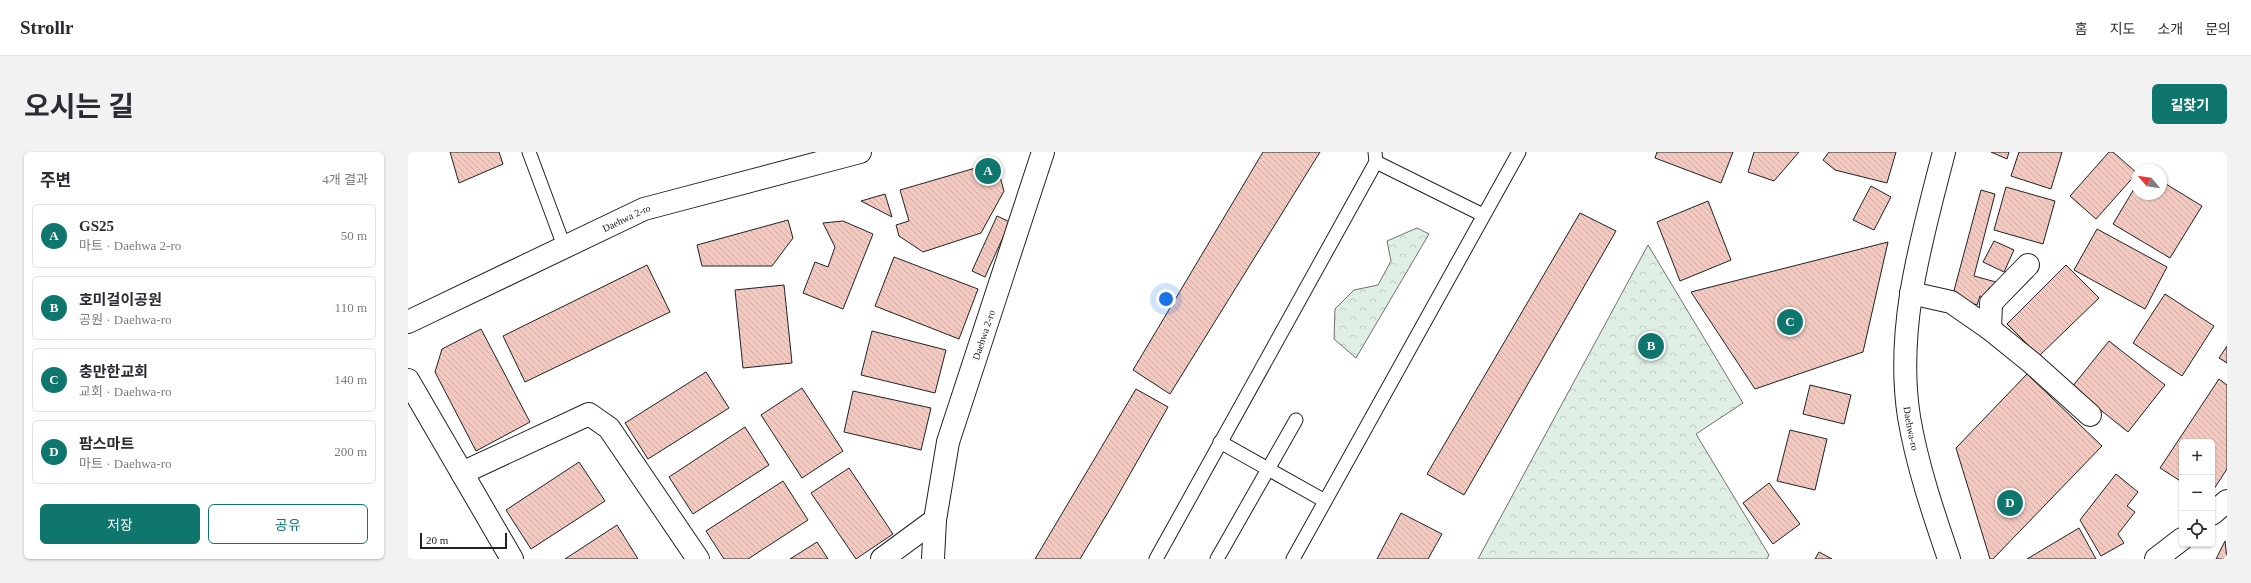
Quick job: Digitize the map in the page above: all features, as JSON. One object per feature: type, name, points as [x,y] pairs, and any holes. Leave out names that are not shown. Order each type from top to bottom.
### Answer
[{"type":"street","name":"Daehwa 2-ro","points":[[408,322],[614,221],[661,203],[860,152]]},
{"type":"street","name":"Daehwa 2-ro","points":[[933,559],[935,520],[948,442],[1043,152]]},
{"type":"street","name":"Daehwa-ro","points":[[1944,152],[1917,255],[1907,322],[1905,374],[1909,416],[1921,471],[1949,559]]},
{"type":"street","points":[[1990,329],[1991,303],[2028,265]]},
{"type":"street","points":[[1912,293],[1951,302],[1990,329],[2032,363],[2090,415]]},
{"type":"street","points":[[408,380],[512,559]]},
{"type":"street","points":[[462,473],[588,414],[609,428],[698,559]]},
{"type":"street","points":[[2215,511],[2227,501]]},
{"type":"street","points":[[882,559],[935,520]]},
{"type":"street","points":[[2163,557],[2179,542]]},
{"type":"lane","points":[[529,152],[545,199],[564,246]]},
{"type":"lane","points":[[1294,559],[1519,152]]},
{"type":"lane","points":[[1156,559],[1375,157],[1484,215]]},
{"type":"lane","points":[[1217,559],[1296,420]]},
{"type":"lane","points":[[1220,442],[1267,470],[1325,501]]},
{"type":"green space","points":[[1417,228],[1429,234],[1356,358],[1334,339],[1335,309],[1354,290],[1378,285],[1391,261],[1387,241]]},
{"type":"green space","points":[[1648,245],[1743,403],[1696,434],[1769,555],[1767,559],[1478,559]]},
{"type":"building","points":[[450,152],[499,152],[503,164],[459,183]]},
{"type":"building","points":[[1263,152],[1320,152],[1170,394],[1133,370]]},
{"type":"building","points":[[1657,152],[1733,152],[1721,183],[1655,158]]},
{"type":"building","points":[[1754,152],[1799,152],[1774,181],[1748,172]]},
{"type":"building","points":[[1829,152],[1896,152],[1887,183],[1835,170],[1823,160]]},
{"type":"building","points":[[1991,152],[2009,152],[2007,159]]},
{"type":"building","points":[[2019,152],[2062,152],[2051,189],[2011,176]]},
{"type":"building","points":[[2109,152],[2113,152],[2131,168],[2131,180],[2096,219],[2070,196]]},
{"type":"building","points":[[996,162],[1004,191],[981,233],[923,252],[899,236],[896,225],[909,221],[900,190]]},
{"type":"building","points":[[2167,185],[2202,206],[2170,258],[2113,224],[2131,194],[2131,200],[2167,200]]},
{"type":"building","points":[[1871,186],[1891,197],[1874,230],[1853,220]]},
{"type":"building","points":[[2006,187],[2055,201],[2043,244],[1994,230]]},
{"type":"building","points":[[1981,190],[1995,194],[1974,276],[1996,282],[1994,289],[1989,288],[1986,298],[1980,296],[1977,305],[1952,298]]},
{"type":"building","points":[[885,194],[892,217],[861,201]]},
{"type":"building","points":[[1708,201],[1731,260],[1680,281],[1657,222]]},
{"type":"building","points":[[1580,213],[1616,231],[1464,495],[1427,474]]},
{"type":"building","points":[[997,216],[1010,222],[985,277],[972,271]]},
{"type":"building","points":[[788,220],[793,238],[772,266],[702,266],[697,245]]},
{"type":"building","points":[[843,221],[873,234],[843,309],[803,293],[815,262],[828,267],[835,247],[823,223]]},
{"type":"building","points":[[2097,229],[2167,267],[2145,309],[2074,270]]},
{"type":"building","points":[[1994,241],[2014,250],[2004,272],[1983,262]]},
{"type":"building","points":[[1888,242],[1863,352],[1755,389],[1691,292]]},
{"type":"building","points":[[894,257],[978,289],[959,339],[875,306]]},
{"type":"building","points":[[647,265],[670,312],[525,382],[503,336]]},
{"type":"building","points":[[2066,265],[2099,298],[2039,356],[2007,324]]},
{"type":"building","points":[[784,285],[792,363],[743,368],[735,290]]},
{"type":"building","points":[[2165,294],[2214,326],[2182,376],[2133,343]]},
{"type":"building","points":[[481,329],[530,422],[476,451],[435,372],[442,349]]},
{"type":"building","points":[[872,331],[946,350],[935,393],[861,375]]},
{"type":"building","points":[[2109,341],[2165,385],[2128,432],[2072,387]]},
{"type":"building","points":[[2227,346],[2227,363],[2219,358]]},
{"type":"building","points":[[706,372],[729,408],[648,459],[625,423]]},
{"type":"building","points":[[2027,374],[2102,446],[1993,559],[1990,559],[1956,448]]},
{"type":"building","points":[[2219,379],[2227,385],[2227,469],[2215,487],[2215,439],[2179,439]]},
{"type":"building","points":[[1810,385],[1851,395],[1844,424],[1803,414]]},
{"type":"building","points":[[802,388],[843,451],[802,478],[761,415]]},
{"type":"building","points":[[1136,389],[1168,407],[1113,504],[1080,559],[1035,559]]},
{"type":"building","points":[[853,391],[931,408],[921,450],[844,432]]},
{"type":"building","points":[[745,427],[769,465],[693,514],[669,477]]},
{"type":"building","points":[[1790,430],[1827,439],[1815,490],[1777,481]]},
{"type":"building","points":[[2179,439],[2179,480],[2160,468]]},
{"type":"building","points":[[579,462],[605,501],[531,549],[506,510]]},
{"type":"building","points":[[849,468],[893,534],[856,559],[811,493]]},
{"type":"building","points":[[2116,474],[2138,492],[2127,506],[2135,512],[2118,534],[2124,543],[2101,556],[2080,520]]},
{"type":"building","points":[[783,481],[808,520],[748,559],[724,559],[706,531]]},
{"type":"building","points":[[1769,483],[1800,524],[1773,544],[1743,503]]},
{"type":"building","points":[[1401,513],[1442,534],[1428,559],[1377,559]]},
{"type":"building","points":[[617,525],[638,559],[565,559]]},
{"type":"building","points":[[2079,528],[2096,559],[2027,559]]},
{"type":"building","points":[[2225,541],[2227,559],[2216,559]]},
{"type":"building","points":[[817,542],[828,559],[790,559]]},
{"type":"building","points":[[1819,552],[1832,559],[1815,559]]},
{"type":"place","name":"GS25","points":[[988,171]]},
{"type":"place","name":"충만한교회","points":[[1790,322]]},
{"type":"place","name":"호미걸이공원","points":[[1651,346]]},
{"type":"place","name":"팜스마트","points":[[2010,503]]}]
